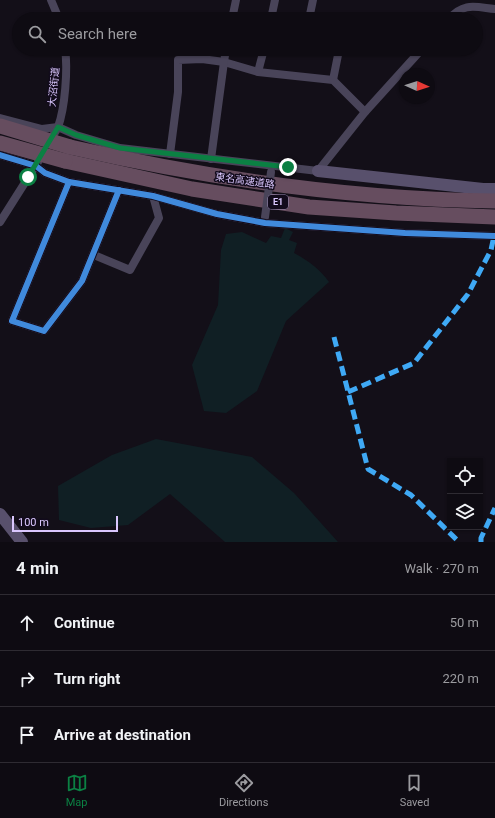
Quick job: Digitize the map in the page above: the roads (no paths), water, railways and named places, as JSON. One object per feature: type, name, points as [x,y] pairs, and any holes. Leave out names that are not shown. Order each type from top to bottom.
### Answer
[{"type":"highway","name":"東名高速道路","points":[[0,126],[68,154],[192,189],[309,207],[396,213],[495,217]]},
{"type":"highway","name":"東名高速道路","points":[[0,142],[68,154],[254,182],[358,195],[495,201]]},
{"type":"street","points":[[51,0],[56,12]]},
{"type":"street","points":[[233,12],[236,0]]},
{"type":"street","points":[[272,12],[275,0]]},
{"type":"street","points":[[310,12],[313,0]]},
{"type":"street","points":[[455,12],[472,3],[495,9]]},
{"type":"street","name":"大沼街道","points":[[36,166],[58,127],[63,100],[65,56]]},
{"type":"street","points":[[211,159],[225,56]]},
{"type":"street","points":[[258,72],[262,56]]},
{"type":"street","points":[[333,80],[337,56]]},
{"type":"street","points":[[318,171],[365,112],[416,56]]},
{"type":"street","points":[[170,154],[178,92],[178,60],[202,59],[224,62],[258,72],[333,80],[365,112]]},
{"type":"street","points":[[0,118],[42,129],[58,127],[76,135],[120,148],[272,168],[318,171],[483,189],[495,189]]},
{"type":"street","points":[[0,154],[36,166],[45,173],[70,182],[153,196],[217,214],[406,233],[495,236]]},
{"type":"street","points":[[0,222],[36,166]]},
{"type":"street","points":[[265,220],[272,168]]},
{"type":"street","points":[[70,182],[12,321],[44,331],[82,281],[94,255],[119,190]]},
{"type":"street","points":[[94,255],[130,270],[159,218],[153,196]]},
{"type":"street","points":[[0,514],[22,542]]}]
